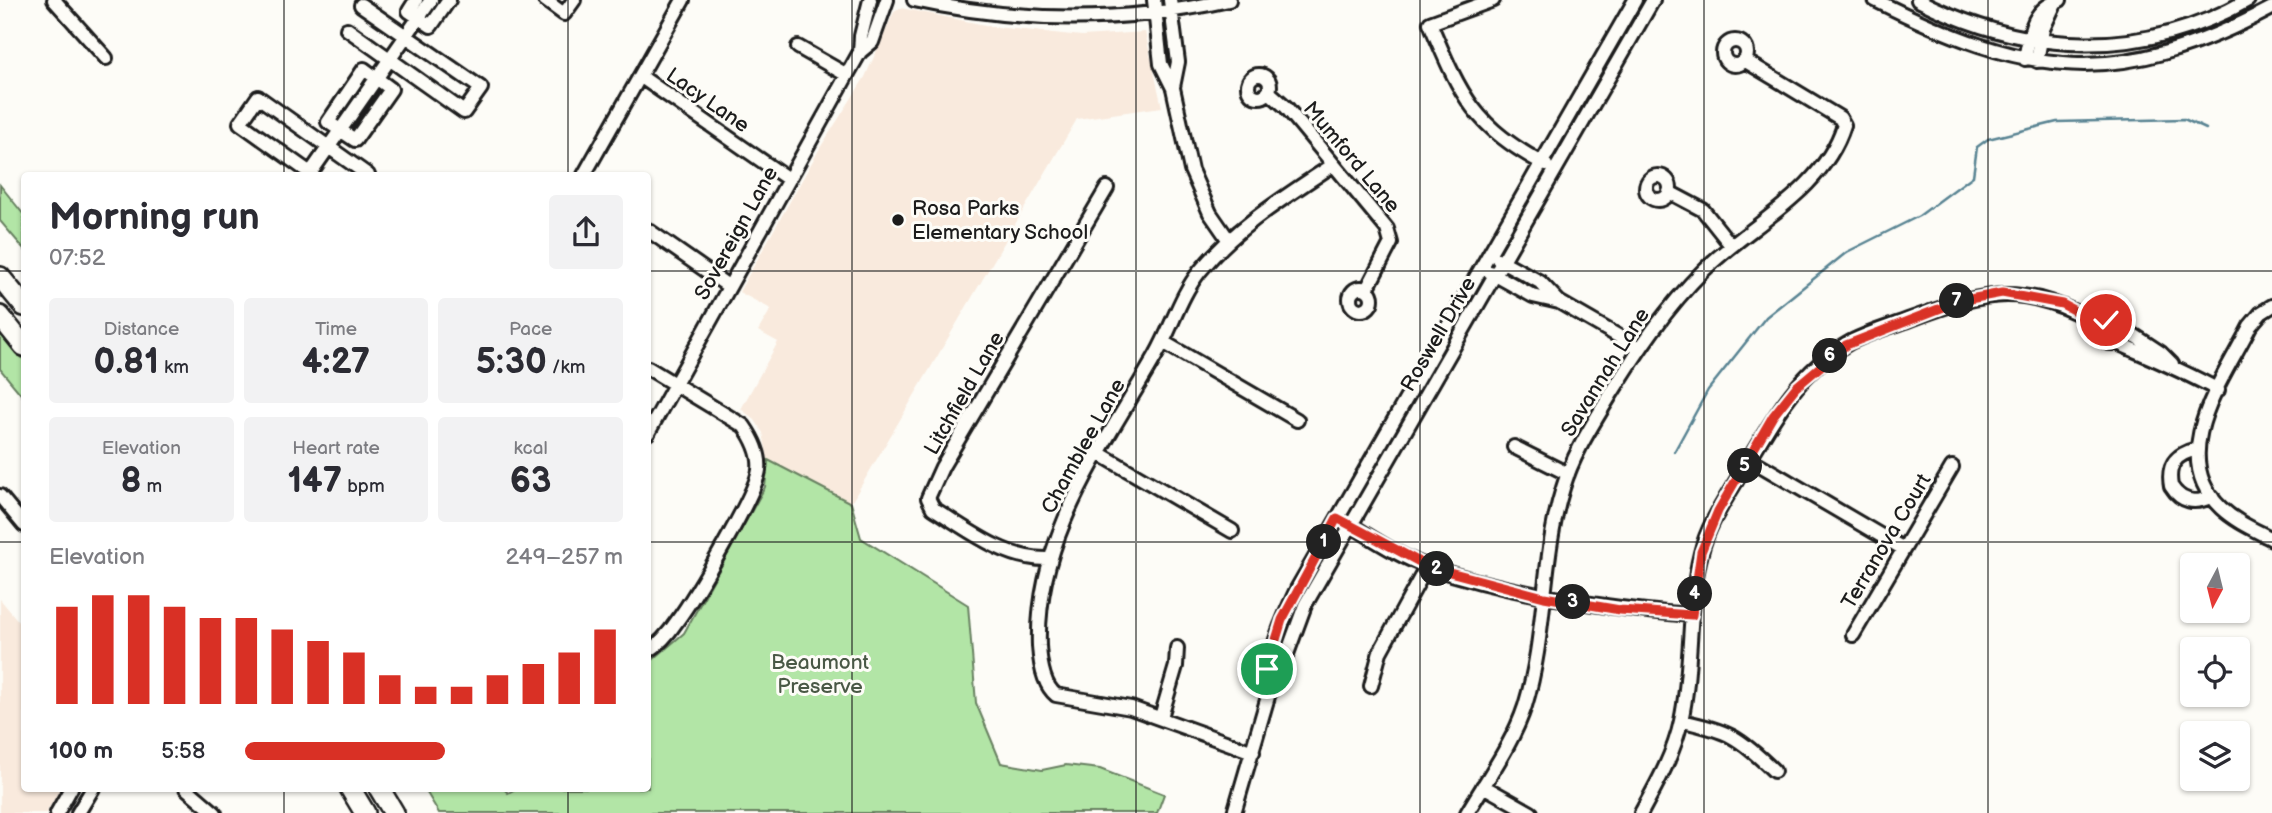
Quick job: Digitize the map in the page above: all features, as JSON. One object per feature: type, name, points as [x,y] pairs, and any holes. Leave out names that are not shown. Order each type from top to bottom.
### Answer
[{"type":"highway","points":[[0,277],[21,302]]},
{"type":"highway","points":[[0,316],[21,342]]},
{"type":"highway","points":[[352,792],[365,813]]},
{"type":"highway","points":[[381,792],[394,813]]},
{"type":"street","points":[[54,0],[106,58]]},
{"type":"street","points":[[416,0],[409,11],[431,26],[449,0]]},
{"type":"street","points":[[376,78],[431,0]]},
{"type":"street","points":[[545,0],[564,14],[574,0]]},
{"type":"street","points":[[586,172],[683,0]]},
{"type":"street","name":"Sovereign Lane","points":[[860,52],[870,0]]},
{"type":"street","name":"Sovereign Lane","points":[[651,428],[860,52],[872,42],[887,0]]},
{"type":"street","points":[[914,0],[958,10],[1055,19],[1229,0]]},
{"type":"street","points":[[1493,0],[1430,23],[1454,81],[1474,113],[1506,141],[1555,170]]},
{"type":"street","name":"Roswell Drive","points":[[1269,693],[1267,669],[1282,620],[1337,518],[1635,0]]},
{"type":"street","name":"Roswell Drive","points":[[1234,813],[1269,693],[1280,673],[1305,605],[1653,0]]},
{"type":"street","points":[[1875,0],[1947,35],[2031,60],[2112,63],[2158,56],[2225,32],[2272,8]]},
{"type":"street","points":[[1918,0],[1976,26],[2034,40],[2094,44],[2152,37],[2203,22],[2248,0]]},
{"type":"street","points":[[2031,60],[2034,40],[2058,1]]},
{"type":"street","points":[[347,29],[464,112],[481,88],[361,5]]},
{"type":"street","points":[[1171,6],[1178,62],[1173,88]]},
{"type":"street","points":[[1154,7],[1161,64],[1173,88],[1191,170],[1210,213],[1228,239]]},
{"type":"street","points":[[798,47],[847,75]]},
{"type":"street","name":"Savannah Lane","points":[[1467,813],[1524,708],[1538,646],[1560,498],[1568,474],[1639,348],[1666,311],[1730,244],[1798,192],[1825,160],[1844,125],[1829,111],[1744,60]]},
{"type":"street","points":[[365,69],[376,78],[391,89],[355,141],[328,122],[365,69]]},
{"type":"street","name":"Lacy Lane","points":[[640,76],[788,179]]},
{"type":"street","name":"Mumford Lane","points":[[1269,92],[1286,107],[1390,234],[1388,249],[1367,289]]},
{"type":"street","points":[[308,172],[240,124],[258,97],[364,172]]},
{"type":"street","points":[[312,172],[340,130]]},
{"type":"street","name":"Chamblee Lane","points":[[1253,752],[1161,717],[1094,700],[1060,697],[1049,689],[1044,677],[1039,635],[1040,599],[1048,559],[1070,504],[1163,342],[1190,284],[1228,239],[1333,165]]},
{"type":"street","name":"Litchfield Lane","points":[[1048,559],[1027,558],[998,547],[933,508],[928,498],[942,467],[1107,188]]},
{"type":"street","points":[[1669,192],[1703,210],[1730,244]]},
{"type":"street","points":[[651,232],[728,286]]},
{"type":"street","points":[[1488,253],[1540,282],[1559,302],[1639,348]]},
{"type":"street","points":[[1481,267],[1533,296],[1559,302]]},
{"type":"street","points":[[1641,813],[1660,779],[1682,721],[1701,552],[1718,511],[1778,410],[1796,387],[1828,358],[1862,337],[1938,308],[1989,295],[2015,293],[2062,304],[2101,325]]},
{"type":"street","points":[[2272,306],[2261,313],[2250,326],[2201,423],[2197,449],[2200,472],[2212,496],[2238,521],[2272,539]]},
{"type":"street","points":[[2101,325],[2113,319],[2161,353],[2172,365]]},
{"type":"street","points":[[2101,325],[2100,333],[2104,340],[2115,342],[2155,361],[2172,365],[2218,390]]},
{"type":"street","points":[[2115,342],[2120,338],[2123,328]]},
{"type":"street","points":[[1163,342],[1297,420]]},
{"type":"street","points":[[651,370],[744,426],[757,449],[759,471],[751,492],[679,619],[651,649]]},
{"type":"street","points":[[1514,447],[1568,474]]},
{"type":"street","points":[[2197,449],[2178,455],[2171,464],[2171,486],[2186,500],[2196,502],[2212,496]]},
{"type":"street","points":[[1100,454],[1233,531]]},
{"type":"street","points":[[1749,459],[1902,548]]},
{"type":"street","name":"Terranova Court","points":[[1853,635],[1952,467]]},
{"type":"street","points":[[0,496],[21,521]]},
{"type":"street","points":[[1337,518],[1427,566],[1544,597],[1620,610],[1692,615]]},
{"type":"street","points":[[1371,687],[1380,652],[1427,566]]},
{"type":"street","points":[[1161,717],[1176,666],[1177,648]]},
{"type":"street","points":[[1682,721],[1724,730],[1744,741],[1774,771]]},
{"type":"street","points":[[1483,786],[1531,813]]},
{"type":"street","points":[[57,813],[69,792]]},
{"type":"street","points":[[78,813],[91,792]]},
{"type":"street","points":[[192,792],[203,799],[215,813]]},
{"type":"shaded area","name":"Rosa Parks Elementary School","points":[[901,8],[995,27],[1082,36],[1145,32],[1162,107],[1077,119],[851,503],[768,460],[763,433],[755,420],[741,409],[778,342],[758,331],[771,309],[739,292],[820,148],[865,77],[894,12]]},
{"type":"shaded area","points":[[0,599],[21,624],[21,792],[59,792],[46,813],[0,813]]},
{"type":"green space","points":[[0,185],[21,211],[21,246],[0,221]]},
{"type":"green space","points":[[0,331],[21,356],[21,394],[0,369]]},
{"type":"green space","name":"Beaumont Preserve","points":[[768,460],[851,503],[861,538],[968,605],[976,703],[1001,763],[1042,770],[1066,765],[1100,769],[1164,794],[1157,813],[439,813],[426,792],[651,792],[651,661],[684,633],[765,487]]},
{"type":"waterway","points":[[1674,452],[1708,390],[1766,317],[1847,252],[1919,216],[1973,176],[1977,147],[1988,139],[2057,122],[2184,119],[2206,129]]},
{"type":"place","name":"Rosa Parks Elementary School","points":[[898,220]]},
{"type":"route","points":[[1267,669],[1282,620],[1337,518],[1427,566],[1544,597],[1620,610],[1692,615],[1701,552],[1718,511],[1773,416],[1796,387],[1846,345],[1959,301],[2002,293],[2015,293],[2062,304],[2101,325],[2106,320]]}]
